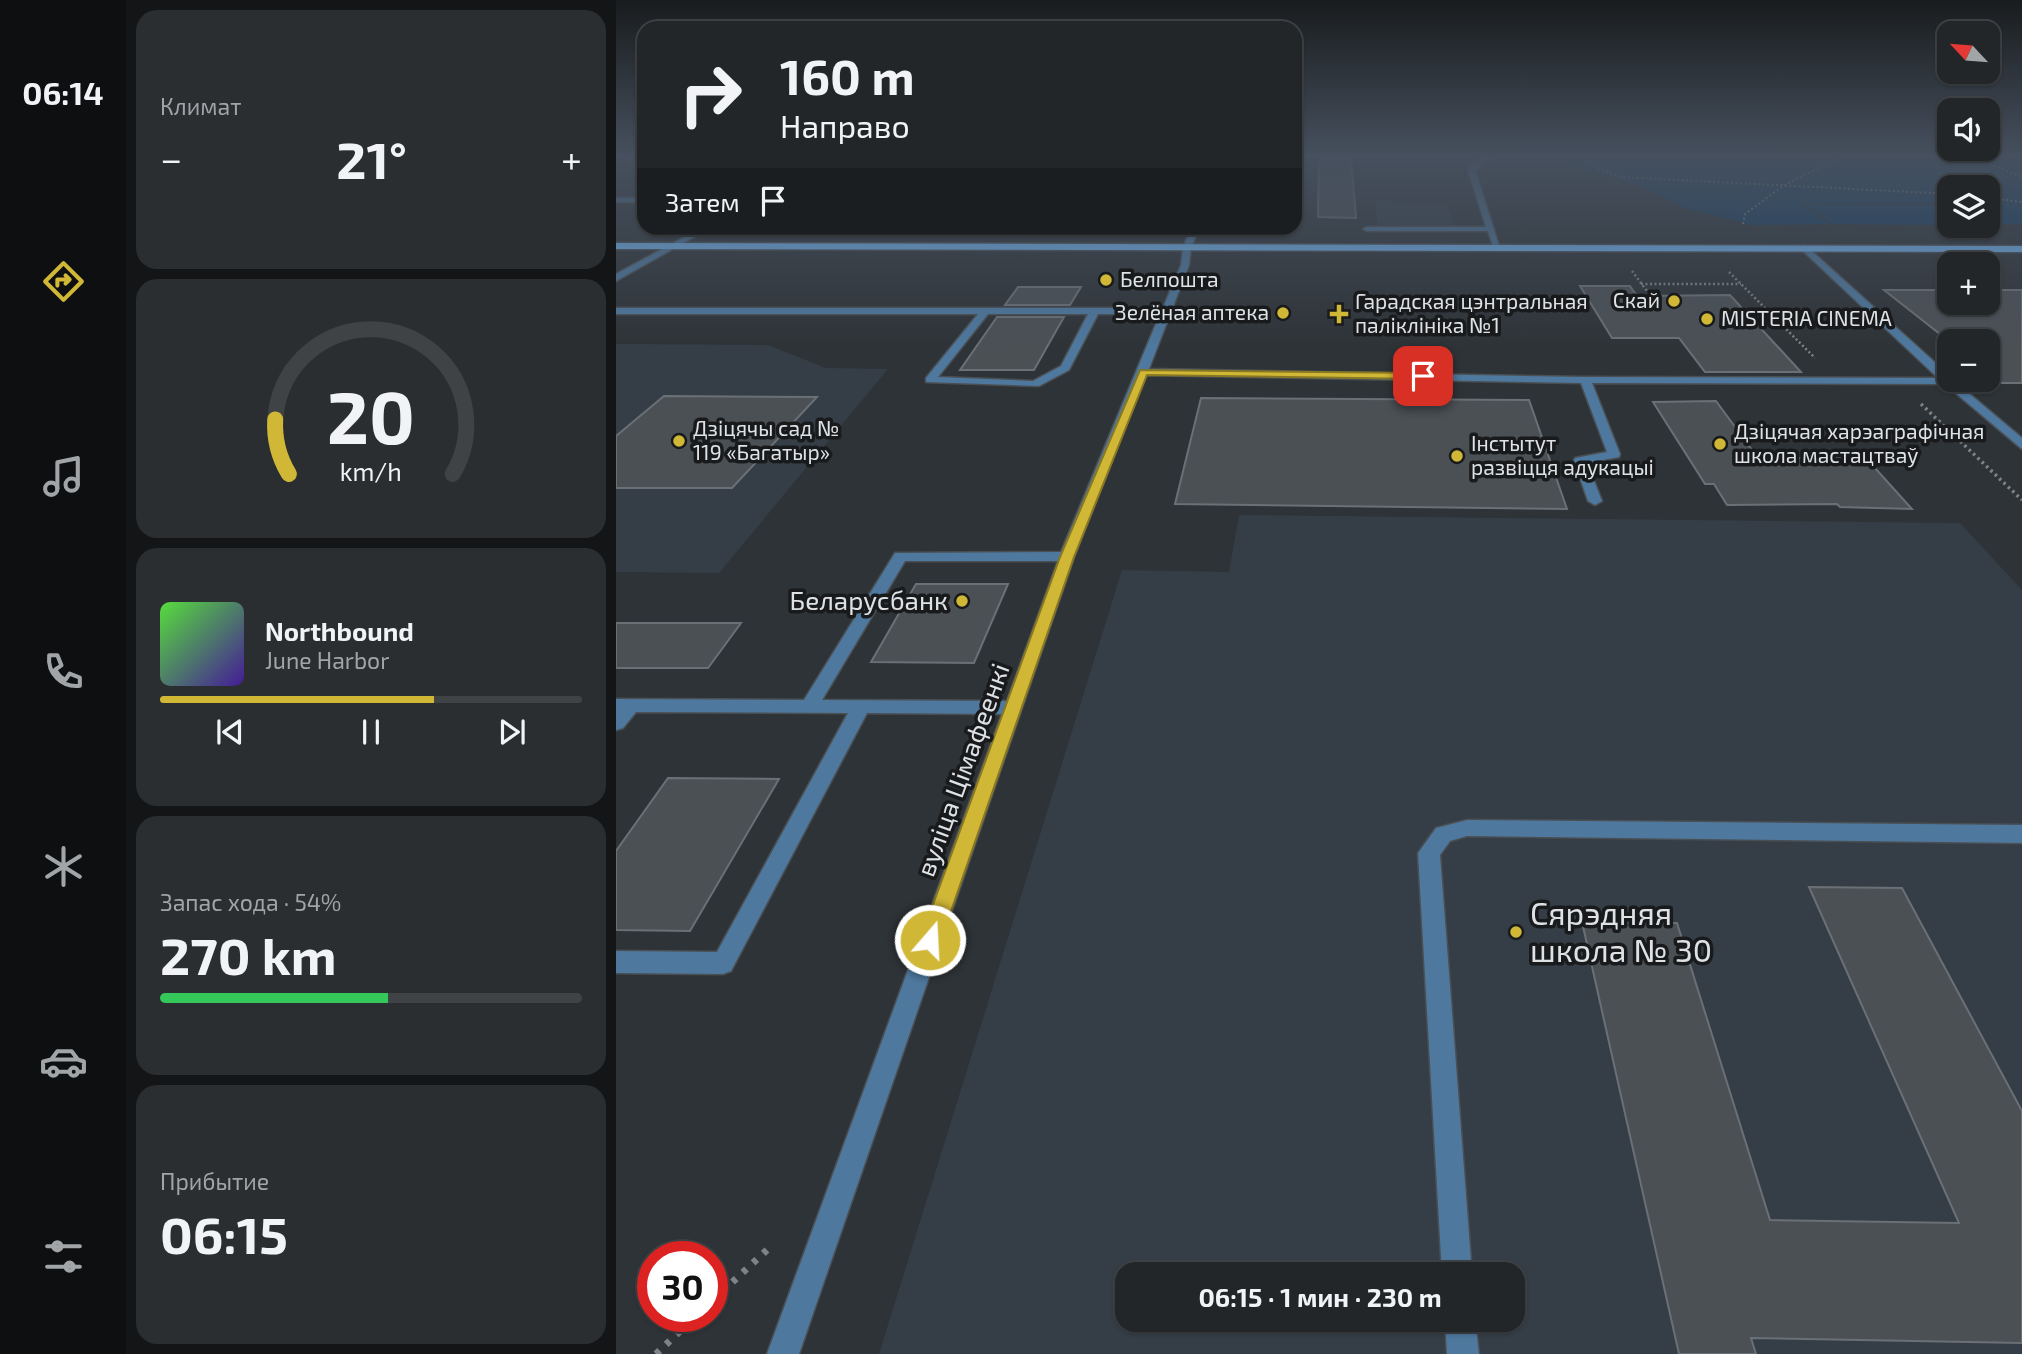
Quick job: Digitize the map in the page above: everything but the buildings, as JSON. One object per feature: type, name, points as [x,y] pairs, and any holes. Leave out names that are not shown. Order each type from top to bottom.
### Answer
[{"type":"main road","points":[[616,246],[2022,249]]},
{"type":"street","points":[[1486,220],[1497,247]]},
{"type":"street","points":[[1367,229],[1489,229]]},
{"type":"street","points":[[616,278],[693,235]]},
{"type":"street","name":"вуліца Цімафеенкі","points":[[783,1354],[1067,557],[1185,265],[1192,235]]},
{"type":"street","points":[[1805,248],[1937,371]]},
{"type":"street","points":[[986,310],[930,380],[1035,384],[1065,368],[1095,311]]},
{"type":"street","points":[[616,311],[1165,311]]},
{"type":"street","points":[[1143,372],[1585,380],[1937,381]]},
{"type":"street","points":[[1585,380],[1614,454],[1580,461],[1595,501]]},
{"type":"street","points":[[1961,392],[2022,444]]},
{"type":"street","points":[[809,706],[900,556],[1067,557]]},
{"type":"street","points":[[616,723],[623,705],[1013,708]]},
{"type":"street","points":[[616,962],[723,963],[861,707]]},
{"type":"street","points":[[1456,1262],[1429,853],[1443,834],[1467,828],[2022,834]]},
{"type":"street","points":[[1461,1332],[1463,1354]]},
{"type":"path","points":[[1742,230],[1744,220]]},
{"type":"path","points":[[1629,267],[1650,295]]},
{"type":"path","points":[[1722,267],[1838,380]]},
{"type":"path","points":[[1641,284],[1741,284]]},
{"type":"path","points":[[1897,381],[2022,500]]},
{"type":"path","points":[[728,1286],[767,1250]]},
{"type":"path","points":[[656,1354],[679,1332]]},
{"type":"shaded area","points":[[1377,220],[1452,220],[1454,226],[1378,225]]},
{"type":"shaded area","points":[[1734,220],[1825,220],[1830,224],[1753,225]]},
{"type":"shaded area","points":[[1828,220],[1937,220],[1937,225],[1833,224]]},
{"type":"shaded area","points":[[2000,220],[2022,220],[2022,224],[2001,224]]},
{"type":"shaded area","points":[[616,344],[768,345],[826,368],[888,369],[719,573],[616,572]]},
{"type":"shaded area","name":"Сярэдняя школа № 30","points":[[1239,515],[1960,523],[2022,590],[2022,1354],[879,1354],[1122,570],[1229,572]]},
{"type":"place","name":"Белпошта","points":[[1106,280]]},
{"type":"place","name":"Скай","points":[[1674,301]]},
{"type":"place","name":"Зелёная аптека","points":[[1283,313]]},
{"type":"place","name":"Гарадская цэнтральная паліклініка №1","points":[[1339,314]]},
{"type":"place","name":"MISTERIA CINEMA","points":[[1707,319]]},
{"type":"place","name":"Дзіцячы сад № 119 «Багатыр»","points":[[679,441]]},
{"type":"place","name":"Дзіцячая харэаграфічная школа мастацтваў","points":[[1720,444]]},
{"type":"place","name":"Інстытут развіцця адукацыі","points":[[1457,456]]},
{"type":"place","name":"Беларусбанк","points":[[962,601]]},
{"type":"place","name":"Сярэдняя школа № 30","points":[[1516,932]]},
{"type":"route","points":[[930,940],[1067,557],[1143,372],[1423,376]]}]
